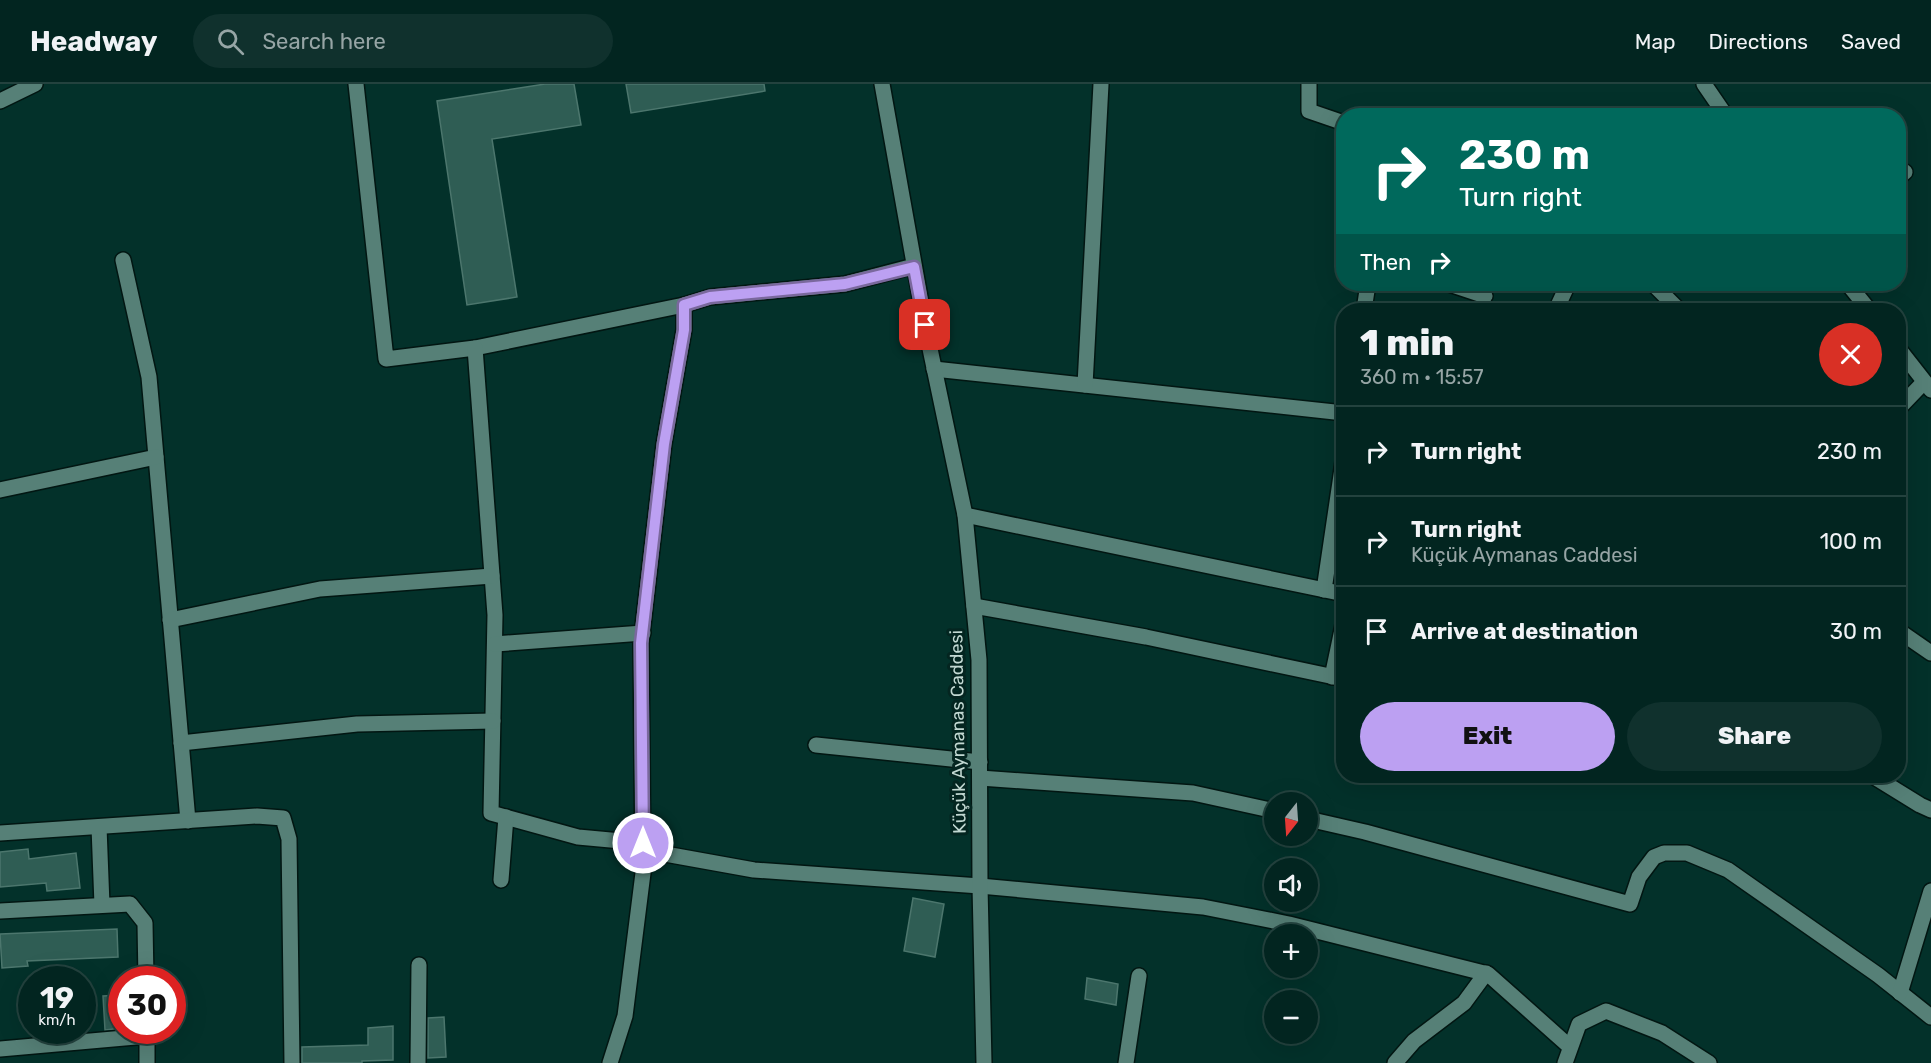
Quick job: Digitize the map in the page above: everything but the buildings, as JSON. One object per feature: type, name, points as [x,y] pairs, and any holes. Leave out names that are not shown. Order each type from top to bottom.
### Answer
[{"type":"street","points":[[0,101],[35,84]]},
{"type":"street","points":[[357,84],[386,359],[475,348],[684,305],[710,297],[845,284],[914,267]]},
{"type":"street","name":"Küçük Aymanas Caddesi","points":[[882,84],[914,267],[965,514],[979,660],[980,886],[984,1063]]},
{"type":"street","points":[[1085,385],[1101,84]]},
{"type":"street","points":[[1310,84],[1309,111],[1336,120]]},
{"type":"street","points":[[1704,84],[1720,108]]},
{"type":"street","points":[[123,260],[149,377],[188,821]]},
{"type":"street","points":[[1470,291],[1485,296]]},
{"type":"street","points":[[1660,291],[1672,303]]},
{"type":"street","points":[[1854,291],[1863,303]]},
{"type":"street","points":[[610,1063],[625,1016],[643,873],[643,633],[664,444],[684,330],[684,305]]},
{"type":"street","points":[[475,348],[495,644],[492,813],[578,837],[643,846],[754,870],[980,886],[1203,907],[1289,924],[1486,973],[1570,1047]]},
{"type":"street","points":[[1906,358],[1928,386],[1906,403]]},
{"type":"street","points":[[934,369],[1336,412]]},
{"type":"street","points":[[0,490],[156,457]]},
{"type":"street","points":[[1324,590],[1336,509]]},
{"type":"street","points":[[965,514],[1336,592]]},
{"type":"street","points":[[170,620],[320,589],[492,576]]},
{"type":"street","points":[[974,606],[1146,637],[1336,678]]},
{"type":"street","points":[[495,644],[643,633]]},
{"type":"street","points":[[1906,637],[1931,653]]},
{"type":"street","points":[[181,743],[357,724],[493,721]]},
{"type":"street","points":[[816,745],[980,770],[1193,792],[1264,808]]},
{"type":"street","points":[[1884,783],[1931,810]]},
{"type":"street","points":[[0,833],[256,816],[283,818],[289,839],[292,1063]]},
{"type":"street","points":[[501,880],[506,817]]},
{"type":"street","points":[[1318,821],[1630,904],[1639,877],[1654,857],[1664,853],[1687,853],[1728,870],[1878,975],[1931,1017]]},
{"type":"street","points":[[99,827],[102,905]]},
{"type":"street","points":[[1900,993],[1931,891]]},
{"type":"street","points":[[0,911],[130,904],[145,923],[146,966]]},
{"type":"street","points":[[418,1063],[419,965]]},
{"type":"street","points":[[1395,1063],[1414,1041],[1464,1004],[1486,973]]},
{"type":"street","points":[[1126,1063],[1139,976]]},
{"type":"street","points":[[1565,1063],[1579,1024],[1606,1011],[1662,1033],[1709,1063]]},
{"type":"street","points":[[0,1049],[108,1037]]},
{"type":"street","points":[[147,1044],[147,1063]]},
{"type":"route","points":[[643,843],[641,643],[664,444],[684,330],[684,305],[710,297],[845,284],[914,267],[925,325]]}]
